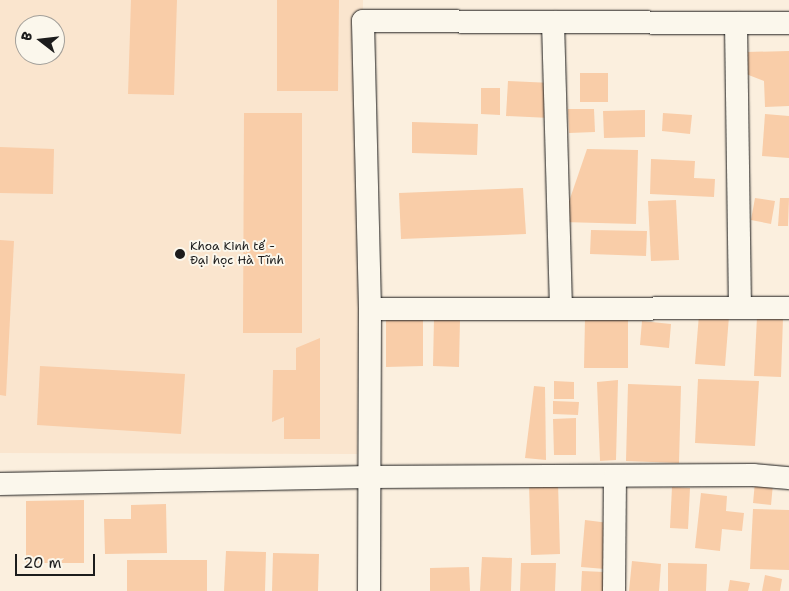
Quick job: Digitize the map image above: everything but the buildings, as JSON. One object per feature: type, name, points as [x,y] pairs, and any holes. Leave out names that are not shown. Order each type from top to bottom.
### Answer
[{"type":"street","points":[[369,591],[370,309],[363,21],[789,23]]},
{"type":"street","points":[[554,22],[561,308]]},
{"type":"street","points":[[736,22],[740,308]]},
{"type":"street","points":[[370,309],[789,308]]},
{"type":"street","points":[[0,484],[369,477],[753,475],[789,478]]},
{"type":"street","points":[[614,591],[615,476]]},
{"type":"shaded area","name":"Khoa Kinh tế - Đại học Hà Tĩnh","points":[[0,0],[363,0],[357,454],[0,453]]},
{"type":"place","name":"Khoa Kinh tế - Đại học Hà Tĩnh","points":[[180,254]]}]
